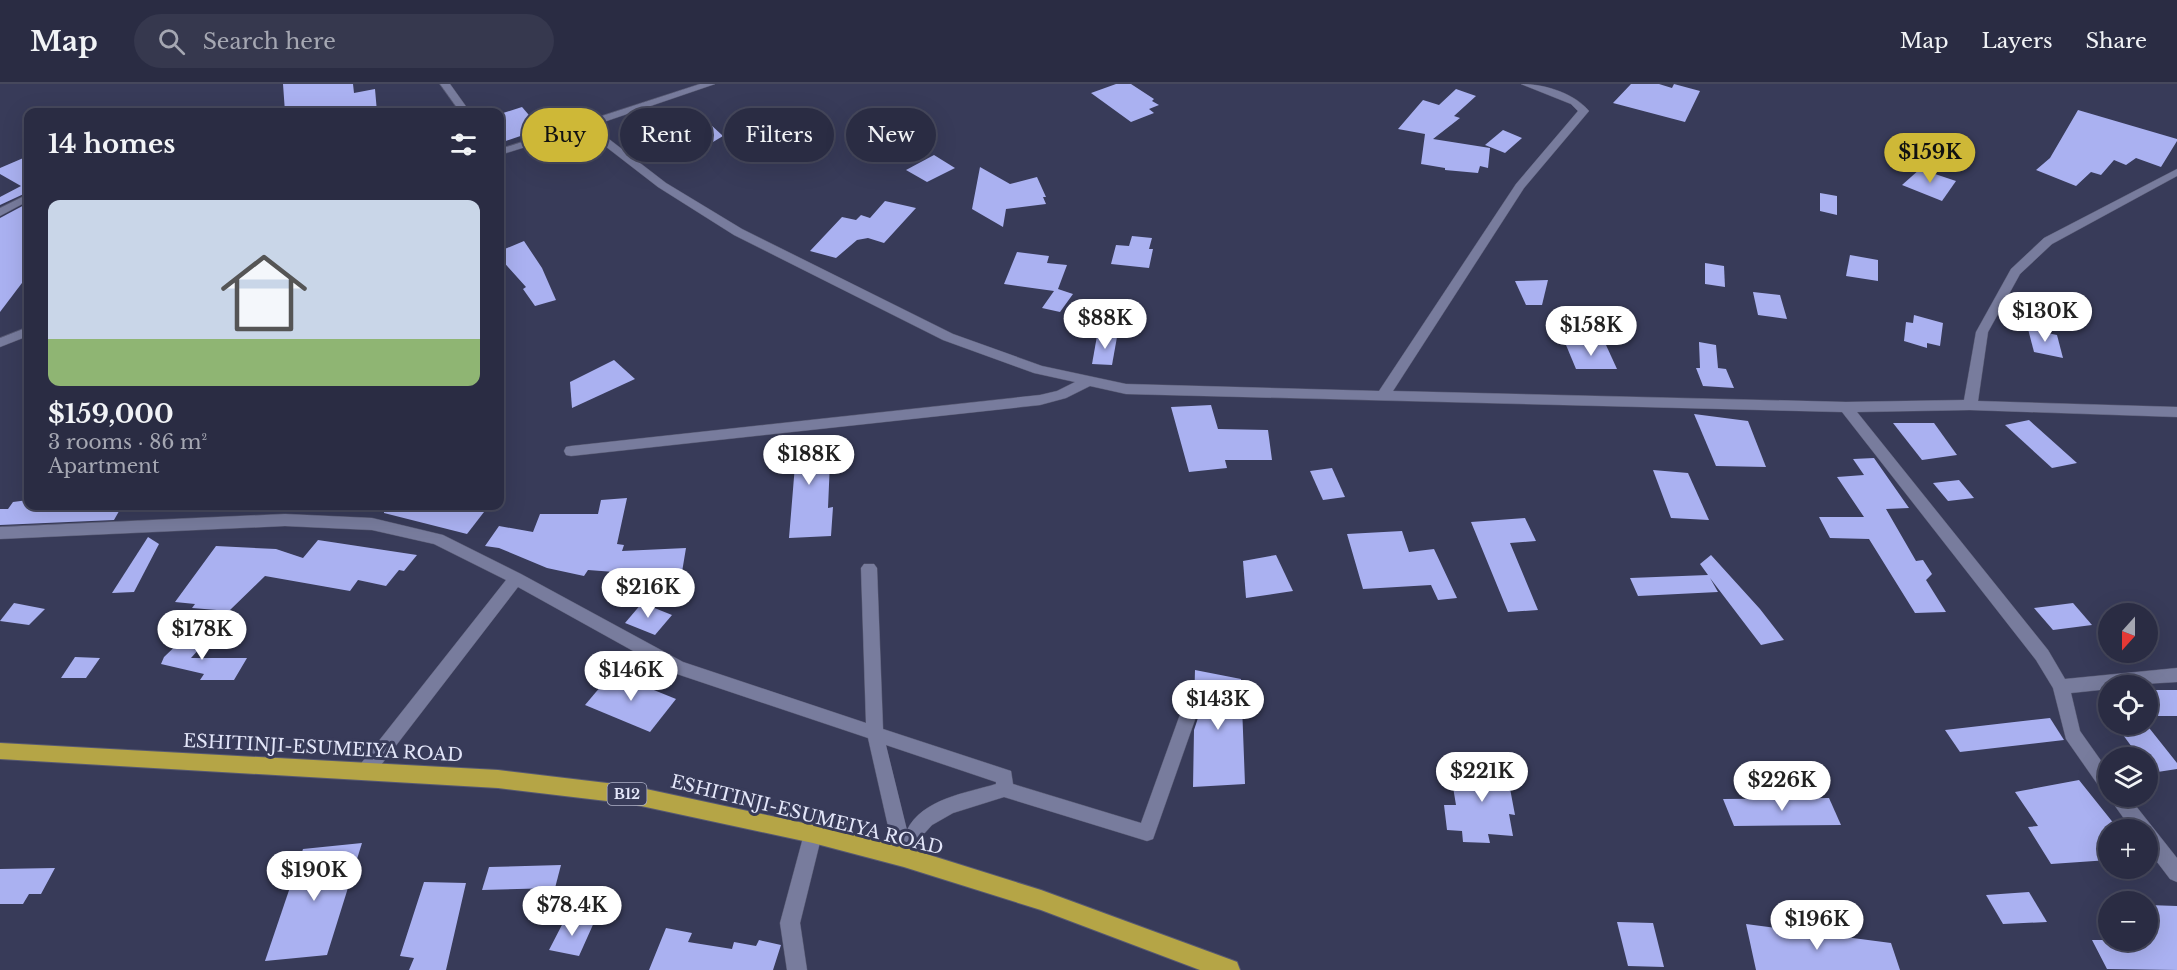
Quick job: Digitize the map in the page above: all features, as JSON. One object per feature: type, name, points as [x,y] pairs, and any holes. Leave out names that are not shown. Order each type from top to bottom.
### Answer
[{"type":"highway","name":"ESHITINJI-ESUMEIYA ROAD","points":[[0,751],[498,779],[632,795],[813,834],[904,857],[1041,900],[1229,970]]},
{"type":"street","points":[[445,84],[462,108]]},
{"type":"street","points":[[608,119],[710,84]]},
{"type":"street","points":[[1382,397],[1520,186],[1584,111],[1575,102],[1526,84]]},
{"type":"street","points":[[608,143],[662,185],[738,232],[948,337],[1039,370],[1126,389],[1846,407],[1970,405],[2177,412]]},
{"type":"street","points":[[504,152],[522,146]]},
{"type":"street","points":[[1970,405],[1982,332],[2015,272],[2048,241],[2177,172]]},
{"type":"street","points":[[0,213],[24,199]]},
{"type":"street","points":[[0,343],[24,333]]},
{"type":"street","points":[[571,451],[1040,400],[1061,395],[1088,381]]},
{"type":"street","points":[[1846,407],[2042,655],[2061,687],[2072,734],[2098,771]]},
{"type":"street","points":[[0,533],[285,520],[372,524],[438,539],[516,578],[677,667],[998,772],[1005,777],[1004,789]]},
{"type":"street","points":[[868,568],[875,733],[904,857]]},
{"type":"street","points":[[365,772],[516,578]]},
{"type":"street","points":[[2061,687],[2177,675]]},
{"type":"street","points":[[904,857],[918,826],[971,797],[1004,789],[1147,833],[1188,714]]},
{"type":"street","points":[[2125,807],[2135,819]]},
{"type":"street","points":[[798,970],[790,923],[813,834]]},
{"type":"street","points":[[2158,849],[2177,873]]},
{"type":"building","points":[[283,84],[353,84],[354,93],[375,89],[377,108],[285,108]]},
{"type":"building","points":[[1116,84],[1131,84],[1154,99],[1152,101],[1159,105],[1149,109],[1154,113],[1131,122],[1091,93]]},
{"type":"building","points":[[1631,84],[1659,84],[1672,88],[1674,84],[1700,91],[1685,122],[1613,103]]},
{"type":"building","points":[[1456,89],[1476,96],[1454,116],[1460,118],[1433,139],[1490,148],[1488,168],[1480,166],[1478,173],[1445,170],[1445,168],[1421,164],[1425,134],[1398,129],[1423,100],[1439,105]]},
{"type":"building","points":[[522,107],[522,135],[504,142],[504,113]]},
{"type":"building","points":[[2078,110],[2177,139],[2177,141],[2161,167],[2136,158],[2126,165],[2114,160],[2101,175],[2091,172],[2076,186],[2036,170],[2050,158]]},
{"type":"building","points":[[712,126],[723,136],[712,143]]},
{"type":"building","points":[[1503,130],[1522,138],[1505,153],[1485,145]]},
{"type":"building","points":[[936,156],[955,168],[927,182],[906,170],[921,162],[936,162]]},
{"type":"building","points":[[24,158],[24,194],[0,205],[0,197],[21,186],[0,174],[0,168]]},
{"type":"building","points":[[980,167],[1010,184],[1037,177],[1046,197],[1043,197],[1046,204],[1006,209],[1003,227],[972,209]]},
{"type":"building","points":[[1920,169],[1956,181],[1942,201],[1902,185]]},
{"type":"building","points":[[1820,193],[1837,196],[1837,215],[1820,211]]},
{"type":"building","points":[[885,201],[916,208],[884,243],[868,238],[857,240],[836,258],[810,251],[842,217],[856,220],[861,215],[870,218]]},
{"type":"building","points":[[24,205],[24,280],[0,312],[0,218]]},
{"type":"building","points":[[1132,236],[1152,238],[1149,249],[1153,249],[1149,268],[1111,264],[1116,245],[1129,246]]},
{"type":"building","points":[[524,241],[542,268],[556,300],[535,306],[523,289],[526,287],[504,262],[504,249]]},
{"type":"building","points":[[1017,252],[1049,256],[1047,263],[1067,265],[1058,289],[1073,294],[1060,312],[1042,308],[1054,291],[1004,284]]},
{"type":"building","points":[[1850,255],[1878,260],[1878,281],[1846,276]]},
{"type":"building","points":[[1705,263],[1724,266],[1725,287],[1705,284]]},
{"type":"building","points":[[1548,280],[1542,305],[1526,305],[1515,281]]},
{"type":"building","points":[[1753,292],[1780,295],[1787,319],[1758,315]]},
{"type":"building","points":[[1914,315],[1943,323],[1940,346],[1927,343],[1927,348],[1904,341],[1906,322],[1913,323]]},
{"type":"building","points":[[2028,329],[2057,335],[2063,358],[2034,352]]},
{"type":"building","points":[[1097,336],[1117,337],[1112,365],[1092,364]]},
{"type":"building","points":[[1699,342],[1716,345],[1718,368],[1726,369],[1734,388],[1703,386],[1696,368],[1700,368]]},
{"type":"building","points":[[1566,345],[1606,345],[1617,369],[1576,369]]},
{"type":"building","points":[[614,360],[635,379],[572,408],[570,382]]},
{"type":"building","points":[[1211,405],[1218,429],[1268,430],[1272,460],[1225,460],[1227,468],[1189,472],[1171,407]]},
{"type":"building","points":[[1694,414],[1748,421],[1766,467],[1716,466]]},
{"type":"building","points":[[2029,420],[2077,463],[2052,468],[2005,425]]},
{"type":"building","points":[[1893,423],[1934,423],[1957,455],[1922,460]]},
{"type":"building","points":[[831,438],[828,508],[833,507],[831,536],[789,538],[795,465],[786,465],[787,458],[773,459],[775,441]]},
{"type":"building","points":[[1874,458],[1909,508],[1886,509],[1916,561],[1923,560],[1932,574],[1926,580],[1946,612],[1915,613],[1869,539],[1830,538],[1819,517],[1864,517],[1837,477],[1864,475],[1853,459]]},
{"type":"building","points":[[1332,468],[1345,497],[1323,500],[1310,471]]},
{"type":"building","points":[[1653,470],[1688,473],[1709,520],[1671,518]]},
{"type":"building","points":[[1959,480],[1974,498],[1948,501],[1933,483]]},
{"type":"building","points":[[627,498],[617,544],[624,545],[622,551],[686,548],[680,584],[624,588],[628,573],[588,570],[584,576],[547,568],[499,548],[485,546],[499,526],[533,532],[540,514],[598,514],[601,500]]},
{"type":"building","points":[[24,501],[24,510],[120,510],[114,520],[0,525],[0,509],[8,509],[13,502]]},
{"type":"building","points":[[384,510],[484,512],[467,534],[384,513]]},
{"type":"building","points":[[1525,518],[1536,541],[1510,543],[1538,610],[1508,612],[1471,522]]},
{"type":"building","points":[[1402,531],[1409,552],[1434,549],[1457,598],[1438,600],[1431,585],[1363,589],[1347,534]]},
{"type":"building","points":[[148,537],[159,544],[134,592],[112,593]]},
{"type":"building","points":[[318,540],[417,555],[404,571],[399,570],[386,586],[358,580],[350,591],[265,576],[229,611],[192,608],[195,604],[175,602],[216,546],[276,549],[303,558]]},
{"type":"building","points":[[1276,555],[1293,591],[1246,598],[1243,561]]},
{"type":"building","points":[[1711,555],[1760,609],[1784,640],[1761,645],[1710,578],[1718,592],[1638,596],[1630,578],[1708,575],[1700,564]]},
{"type":"building","points":[[14,603],[45,609],[29,625],[0,621]]},
{"type":"building","points":[[642,603],[672,615],[655,635],[625,623]]},
{"type":"building","points":[[2073,603],[2092,625],[2053,630],[2034,608]]},
{"type":"building","points":[[188,634],[208,639],[191,658],[247,658],[234,680],[200,680],[204,674],[161,664],[164,657]]},
{"type":"building","points":[[75,657],[100,658],[86,678],[61,678]]},
{"type":"building","points":[[1195,670],[1241,679],[1245,784],[1193,787],[1194,730],[1199,715],[1194,707]]},
{"type":"building","points":[[612,673],[676,699],[650,732],[585,705]]},
{"type":"building","points":[[2158,690],[2177,690],[2177,716],[2158,716]]},
{"type":"building","points":[[2050,718],[2064,740],[1960,752],[1945,730]]},
{"type":"building","points":[[2123,735],[2155,735],[2177,763],[2177,769],[2158,772],[2158,747],[2132,747]]},
{"type":"building","points":[[1467,760],[1505,762],[1515,815],[1509,814],[1513,836],[1488,834],[1490,843],[1463,842],[1462,831],[1447,830],[1444,805],[1456,805],[1452,781],[1471,782]]},
{"type":"building","points":[[2079,780],[2098,804],[2098,807],[2101,807],[2110,819],[2098,819],[2098,861],[2051,864],[2028,827],[2038,826],[2015,792]]},
{"type":"building","points":[[1829,798],[1841,825],[1734,826],[1723,799]]},
{"type":"building","points":[[362,843],[327,955],[265,961],[303,849]]},
{"type":"building","points":[[561,865],[555,888],[482,890],[489,867]]},
{"type":"building","points":[[55,868],[41,894],[29,894],[23,904],[0,904],[0,869]]},
{"type":"building","points":[[424,882],[466,883],[446,970],[409,970],[414,958],[400,956]]},
{"type":"building","points":[[2029,892],[2047,922],[2003,924],[1986,895]]},
{"type":"building","points":[[2158,905],[2177,906],[2177,970],[2107,969],[2092,940],[2098,940],[2098,951],[2158,951]]},
{"type":"building","points":[[596,918],[579,956],[549,950],[565,919],[579,922]]},
{"type":"building","points":[[1617,922],[1653,923],[1664,967],[1628,966]]},
{"type":"building","points":[[1746,924],[1891,943],[1900,970],[1756,970]]},
{"type":"building","points":[[666,928],[692,933],[688,942],[732,949],[734,942],[756,946],[759,940],[781,945],[773,970],[649,970]]}]
